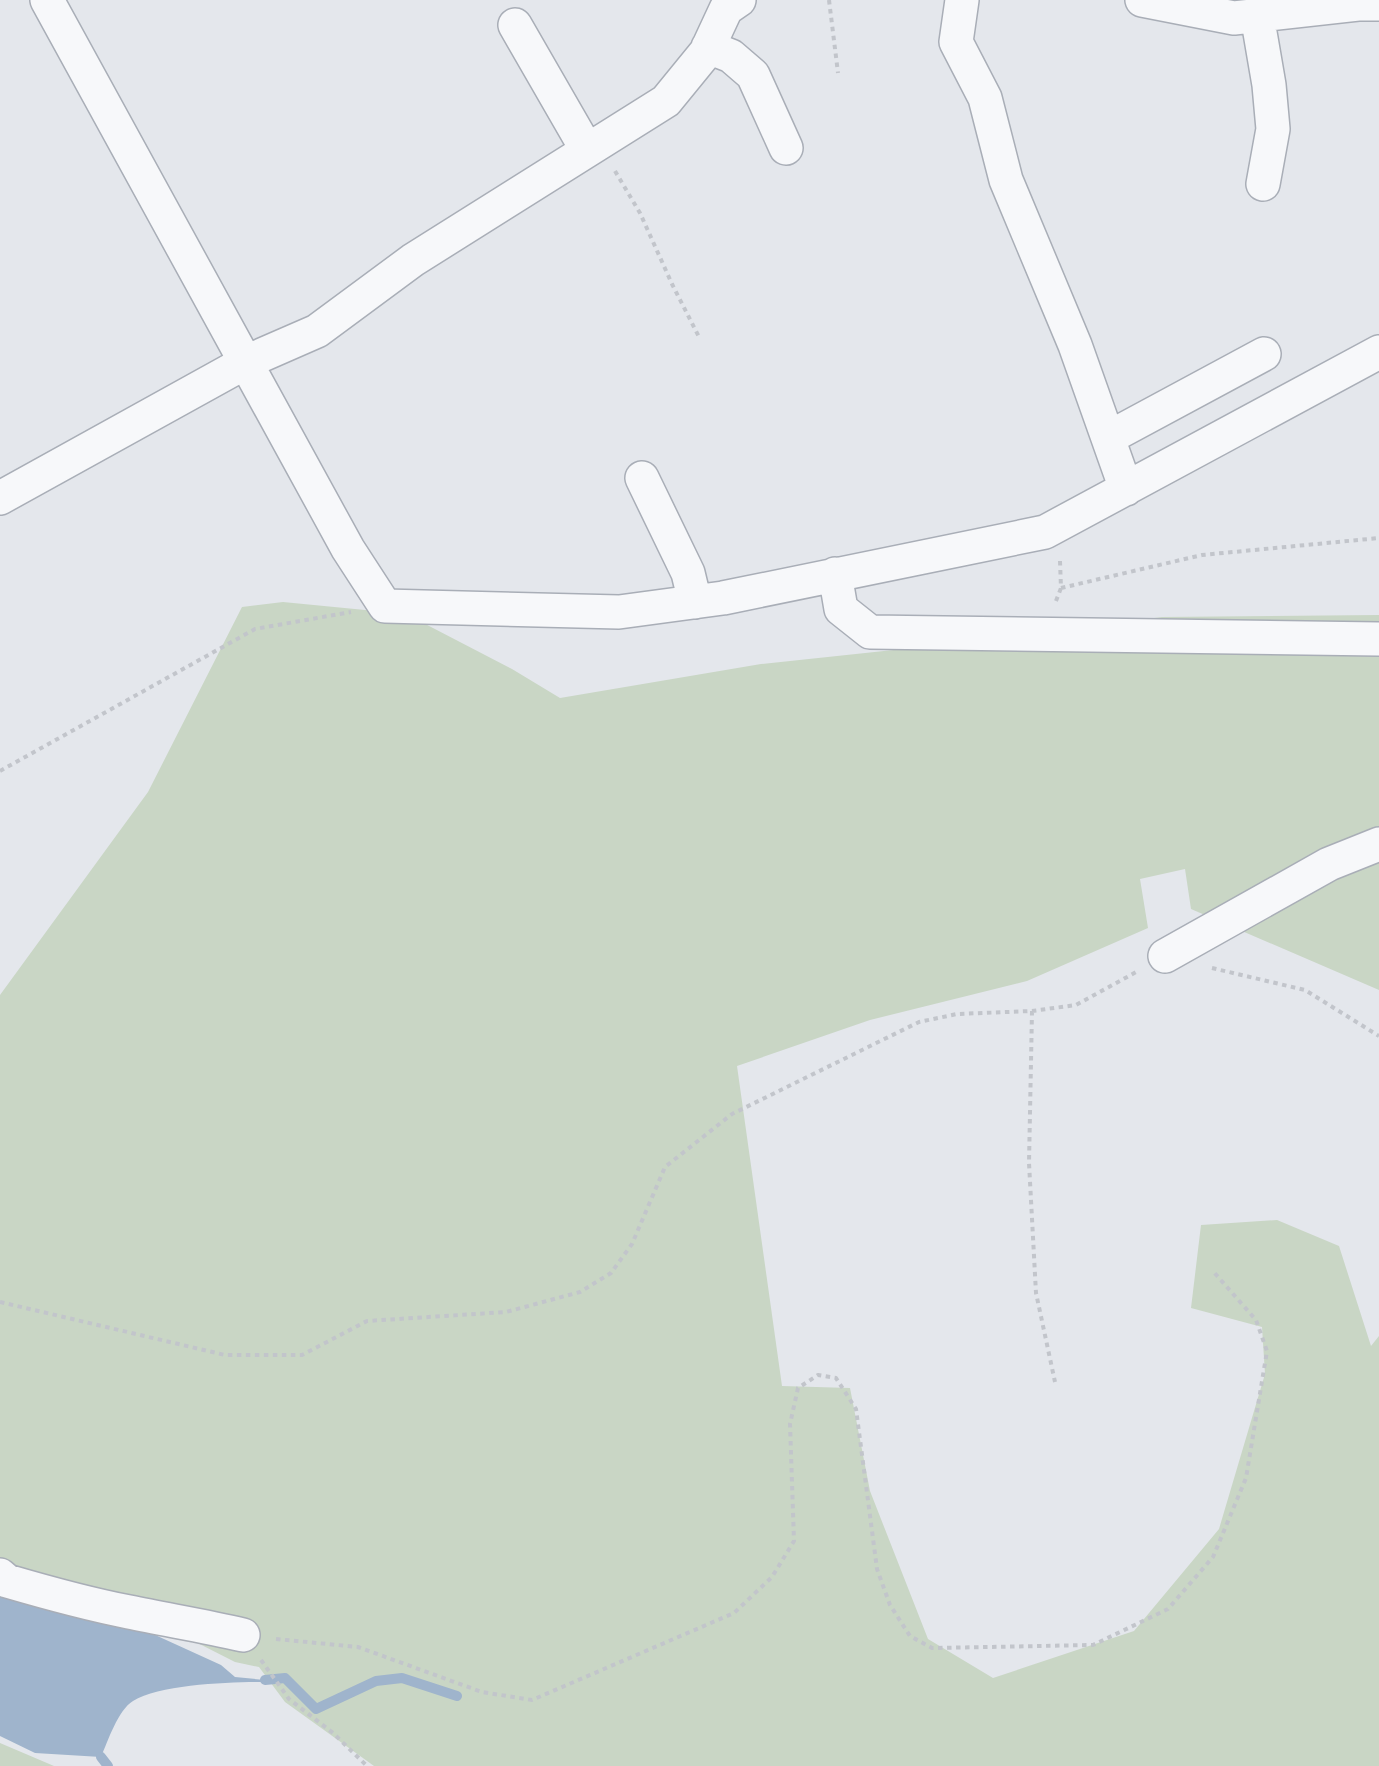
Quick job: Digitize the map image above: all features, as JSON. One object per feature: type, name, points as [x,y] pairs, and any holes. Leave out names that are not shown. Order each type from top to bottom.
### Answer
[{"type":"street","points":[[47,0],[348,549],[385,606],[619,612],[723,598],[1046,532],[1379,352]]},
{"type":"street","points":[[0,498],[246,362],[317,331],[413,260],[666,101],[708,47],[726,9],[739,0]]},
{"type":"street","points":[[962,0],[956,42],[985,98],[1006,180],[1075,345],[1126,489]]},
{"type":"street","points":[[1142,0],[1234,18],[1365,3]]},
{"type":"street","points":[[1257,15],[1269,85],[1273,129],[1263,184]]},
{"type":"street","points":[[515,25],[593,147]]},
{"type":"street","points":[[708,47],[731,56],[753,75],[786,148]]},
{"type":"street","points":[[1108,438],[1264,354]]},
{"type":"street","points":[[642,478],[688,573],[695,602]]},
{"type":"street","points":[[835,574],[841,609],[870,632],[1379,639]]},
{"type":"street","points":[[1165,956],[1329,864],[1379,844]]},
{"type":"street","points":[[0,1575],[7,1581],[64,1598],[243,1635]]},
{"type":"path","points":[[829,0],[838,73]]},
{"type":"path","points":[[593,147],[640,213],[700,339]]},
{"type":"path","points":[[1059,525],[1061,588],[1202,555],[1379,538]]},
{"type":"path","points":[[0,771],[255,629],[385,606]]},
{"type":"path","points":[[0,1302],[225,1355],[302,1355],[367,1321],[506,1312],[580,1292],[611,1273],[632,1244],[665,1167],[732,1114],[919,1022],[957,1014],[1032,1011],[1076,1005],[1165,956],[1305,990],[1379,1036]]},
{"type":"path","points":[[1032,1011],[1029,1162],[1036,1293],[1055,1382]]},
{"type":"path","points":[[243,1635],[358,1647],[482,1692],[532,1700],[735,1613],[772,1577],[794,1541],[790,1424],[798,1388],[818,1375],[836,1378],[856,1409],[877,1569],[890,1605],[910,1636],[932,1648],[1093,1645],[1168,1609],[1213,1557],[1246,1478],[1267,1351],[1256,1320],[1212,1270]]},
{"type":"path","points":[[243,1635],[290,1699],[333,1733],[368,1766]]},
{"type":"green space","points":[[283,602],[406,614],[512,669],[560,698],[761,664],[959,643],[1162,617],[1379,615],[1379,990],[1191,909],[1185,869],[1140,879],[1148,928],[1027,981],[870,1020],[737,1066],[782,1386],[850,1388],[870,1491],[928,1639],[993,1678],[1134,1631],[1219,1529],[1265,1374],[1262,1327],[1191,1308],[1201,1225],[1277,1220],[1339,1246],[1371,1346],[1379,1336],[1379,1766],[374,1766],[285,1702],[259,1667],[235,1662],[168,1628],[0,1573],[0,995],[148,792],[242,607]]},
{"type":"green space","points":[[0,1743],[54,1766],[0,1766]]},
{"type":"water","points":[[0,1587],[52,1607],[153,1634],[221,1665],[235,1677],[265,1680],[265,1682],[197,1685],[145,1695],[133,1701],[123,1711],[101,1757],[35,1753],[0,1736]]},
{"type":"waterway","points":[[265,1680],[285,1678],[316,1709],[376,1681],[402,1678],[457,1696]]},
{"type":"waterway","points":[[101,1757],[108,1766]]}]
